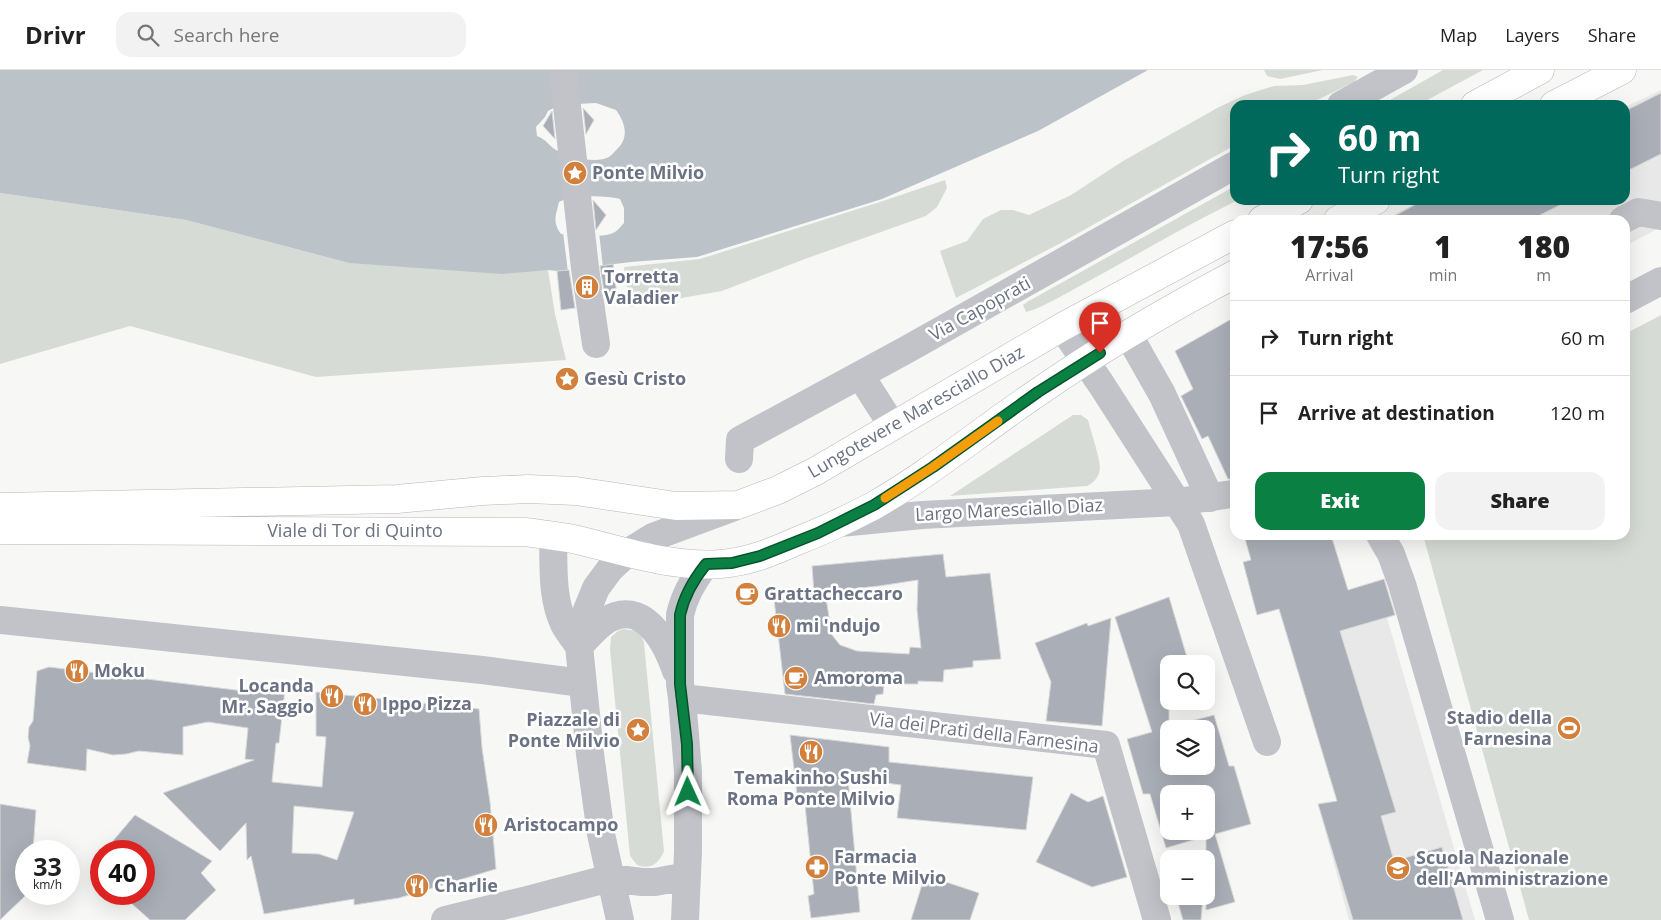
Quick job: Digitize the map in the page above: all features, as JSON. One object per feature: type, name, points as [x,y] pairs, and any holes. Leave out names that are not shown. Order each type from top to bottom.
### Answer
[{"type":"main road","points":[[1484,100],[1540,70]]},
{"type":"main road","points":[[1564,100],[1622,70]]},
{"type":"main road","points":[[1271,215],[1290,205]]},
{"type":"main road","points":[[1348,215],[1366,205]]},
{"type":"main road","name":"Lungotevere Maresciallo Diaz","points":[[576,491],[676,506],[738,506],[796,481],[1062,327],[1230,237]]},
{"type":"main road","points":[[706,564],[732,563],[760,556],[840,523],[874,505],[906,485],[1038,392],[1121,339],[1230,277]]},
{"type":"main road","name":"Viale di Tor di Quinto","points":[[0,507],[397,500],[509,489],[576,491]]},
{"type":"main road","name":"Viale di Tor di Quinto","points":[[0,530],[516,532],[553,536],[658,560],[706,564]]},
{"type":"street","points":[[564,70],[585,268],[596,344]]},
{"type":"street","points":[[1350,100],[1404,70]]},
{"type":"street","name":"Via Capoprati","points":[[739,460],[740,440],[1230,168]]},
{"type":"street","points":[[1630,216],[1638,212],[1661,216]]},
{"type":"street","points":[[1630,297],[1661,281]]},
{"type":"street","points":[[1062,327],[1187,516],[1196,533],[1267,742]]},
{"type":"street","points":[[1121,339],[1166,445],[1177,502]]},
{"type":"street","name":"Largo Maresciallo Diaz","points":[[840,523],[922,515],[1177,502],[1221,496],[1162,394],[1121,339]]},
{"type":"street","points":[[860,375],[892,425]]},
{"type":"street","points":[[620,920],[598,815],[582,683],[579,646],[593,593],[610,569],[628,553],[653,537],[738,506]]},
{"type":"street","points":[[553,536],[554,584],[558,607],[564,624],[579,646]]},
{"type":"street","points":[[1383,540],[1391,554],[1402,584],[1500,920]]},
{"type":"street","points":[[685,920],[688,876],[688,772],[681,691],[680,615],[682,605],[691,586],[706,564]]},
{"type":"street","points":[[579,646],[610,618],[624,615],[640,618],[652,627],[661,638],[669,653],[681,691]]},
{"type":"street","points":[[0,620],[482,670],[582,683]]},
{"type":"street","name":"Via dei Prati della Farnesina","points":[[681,691],[1106,745],[1157,920]]},
{"type":"street","points":[[444,920],[610,878],[655,882],[688,876]]},
{"type":"shaded area","points":[[0,70],[1148,70],[1038,131],[882,199],[697,257],[631,262],[557,271],[502,274],[349,263],[186,220],[0,193]],"holes":[[[596,103],[616,110],[625,132],[620,146],[609,157],[590,160],[568,155],[556,150],[537,136],[536,127],[548,111],[559,105]],[[587,196],[620,199],[624,208],[624,223],[615,232],[610,234],[588,236],[561,234],[556,226],[559,202],[567,198]]]},
{"type":"shaded area","points":[[1264,70],[1323,70],[1280,79],[1267,76]]},
{"type":"shaded area","points":[[1443,70],[1483,70],[1427,100],[1390,100]]},
{"type":"shaded area","points":[[1353,75],[1358,77],[1354,82],[1317,100],[1234,100],[1274,86],[1303,85]]},
{"type":"shaded area","points":[[1661,90],[1661,227],[1630,243],[1630,215],[1394,215],[1412,205],[1630,205],[1630,105]]},
{"type":"shaded area","points":[[1230,102],[1230,148],[1059,244],[956,298],[940,251],[967,241],[983,219],[1001,210],[1013,210],[1029,215],[1071,195],[1123,161]]},
{"type":"shaded area","points":[[945,180],[947,188],[937,207],[926,216],[722,291],[630,307],[624,267],[700,259]]},
{"type":"shaded area","points":[[1230,189],[1230,204],[1038,308],[1026,312],[1023,305]]},
{"type":"shaded area","points":[[0,193],[186,220],[349,263],[548,270],[555,314],[566,360],[316,377],[130,326],[0,364]]},
{"type":"shaded area","name":"Stadio della Farnesina","points":[[1661,315],[1661,920],[1529,920],[1424,540],[1630,540],[1630,331]]},
{"type":"shaded area","points":[[1073,415],[1081,415],[1088,420],[1098,456],[1099,473],[1090,485],[950,496]]},
{"type":"shaded area","points":[[1245,540],[1333,540],[1348,590],[1385,579],[1396,615],[1387,618],[1475,920],[1349,920],[1318,804],[1337,801],[1279,609],[1257,615],[1243,562],[1251,560]]},
{"type":"shaded area","points":[[623,629],[637,631],[642,636],[644,643],[664,851],[654,865],[646,867],[637,865],[630,856],[610,650],[611,637]]},
{"type":"pier","points":[[563,232],[599,232],[603,268],[568,272]]},
{"type":"building","points":[[1661,93],[1661,154],[1630,170],[1630,108]]},
{"type":"building","points":[[583,108],[594,120],[586,134]]},
{"type":"building","points":[[552,111],[555,139],[543,126]]},
{"type":"building","points":[[593,200],[606,215],[596,230]]},
{"type":"building","points":[[1415,205],[1560,205],[1540,215],[1396,215]]},
{"type":"building","points":[[613,264],[618,303],[606,304],[600,266]]},
{"type":"building","points":[[569,270],[575,308],[561,310],[557,271]]},
{"type":"building","points":[[1230,320],[1230,479],[1228,479],[1208,436],[1202,439],[1181,396],[1193,389],[1175,351]]},
{"type":"building","points":[[1245,540],[1333,540],[1348,590],[1384,579],[1395,615],[1340,631],[1396,812],[1381,816],[1394,861],[1442,847],[1463,920],[1353,920],[1318,804],[1337,801],[1279,609],[1257,615],[1243,562],[1251,560]]},
{"type":"building","points":[[943,554],[946,577],[990,573],[1001,659],[973,661],[973,667],[944,670],[943,682],[918,681],[918,684],[884,684],[883,694],[876,695],[874,704],[785,694],[774,599],[825,592],[832,635],[840,645],[857,651],[909,654],[910,647],[921,648],[917,610],[918,580],[814,593],[812,566]]},
{"type":"building","points":[[1169,597],[1186,655],[1160,655],[1160,710],[1169,710],[1169,720],[1160,720],[1160,775],[1215,775],[1215,720],[1195,720],[1214,715],[1229,766],[1234,766],[1251,824],[1215,834],[1215,785],[1160,785],[1160,828],[1150,794],[1143,794],[1127,739],[1152,732],[1115,617]]},
{"type":"building","points":[[1111,618],[1102,726],[1046,721],[1051,682],[1035,643],[1087,623],[1088,626]]},
{"type":"building","points":[[49,667],[252,692],[252,686],[285,689],[279,743],[276,743],[272,782],[322,787],[326,737],[316,736],[316,692],[479,709],[496,869],[399,898],[354,905],[354,899],[264,914],[251,856],[247,860],[246,823],[220,851],[163,793],[254,760],[245,759],[248,728],[208,722],[183,727],[183,755],[139,751],[113,755],[87,749],[86,771],[27,763],[30,746],[28,737],[29,727],[33,721],[37,671]],"holes":[[[294,806],[354,812],[337,860],[319,854],[292,853]]]},
{"type":"building","points":[[790,735],[889,747],[889,762],[1033,777],[1026,830],[897,818],[901,785],[848,778],[860,912],[811,918],[808,896],[814,894],[805,805],[798,803]]},
{"type":"building","points":[[1071,793],[1088,802],[1103,796],[1127,877],[1092,887],[1036,862]]},
{"type":"building","points":[[0,804],[36,810],[34,840],[15,840],[16,905],[0,920]]},
{"type":"building","points":[[135,815],[212,861],[201,873],[216,890],[185,920],[150,920],[133,905],[155,905],[155,840],[114,840]]},
{"type":"building","points":[[1215,834],[1235,902],[1206,910],[1206,905],[1215,905],[1215,850],[1206,850],[1206,840],[1215,840]]},
{"type":"building","points":[[1164,840],[1193,840],[1166,848]]},
{"type":"building","points":[[925,875],[979,893],[970,920],[911,920]]},
{"type":"building","points":[[1179,905],[1202,905],[1201,920],[1183,920]]},
{"type":"slow traffic","points":[[885,498],[998,421]]},
{"type":"place","name":"Ponte Milvio","points":[[575,173]]},
{"type":"place","name":"Torretta Valadier","points":[[587,287]]},
{"type":"place","name":"Gesù Cristo","points":[[567,379]]},
{"type":"place","name":"Grattacheccaro","points":[[747,594]]},
{"type":"place","name":"mi 'ndujo","points":[[779,626]]},
{"type":"place","name":"Moku","points":[[77,671]]},
{"type":"place","name":"Amoroma","points":[[796,678]]},
{"type":"place","name":"Locanda Mr. Saggio","points":[[332,696]]},
{"type":"place","name":"Ippo Pizza","points":[[365,704]]},
{"type":"place","name":"Stadio della Farnesina","points":[[1569,728]]},
{"type":"place","name":"Piazzale di Ponte Milvio","points":[[638,730]]},
{"type":"place","name":"Temakinho Sushi Roma Ponte Milvio","points":[[811,752]]},
{"type":"place","name":"Aristocampo","points":[[486,825]]},
{"type":"place","name":"Farmacia Ponte Milvio","points":[[817,867]]},
{"type":"place","name":"Scuola Nazionale dell'Amministrazione","points":[[1398,868]]},
{"type":"place","name":"Charlie","points":[[417,886]]},
{"type":"route","points":[[688,792],[687,744],[680,684],[680,615],[682,605],[691,586],[706,564],[732,563],[760,556],[818,533],[874,505],[933,467],[1038,392],[1100,353]]}]
